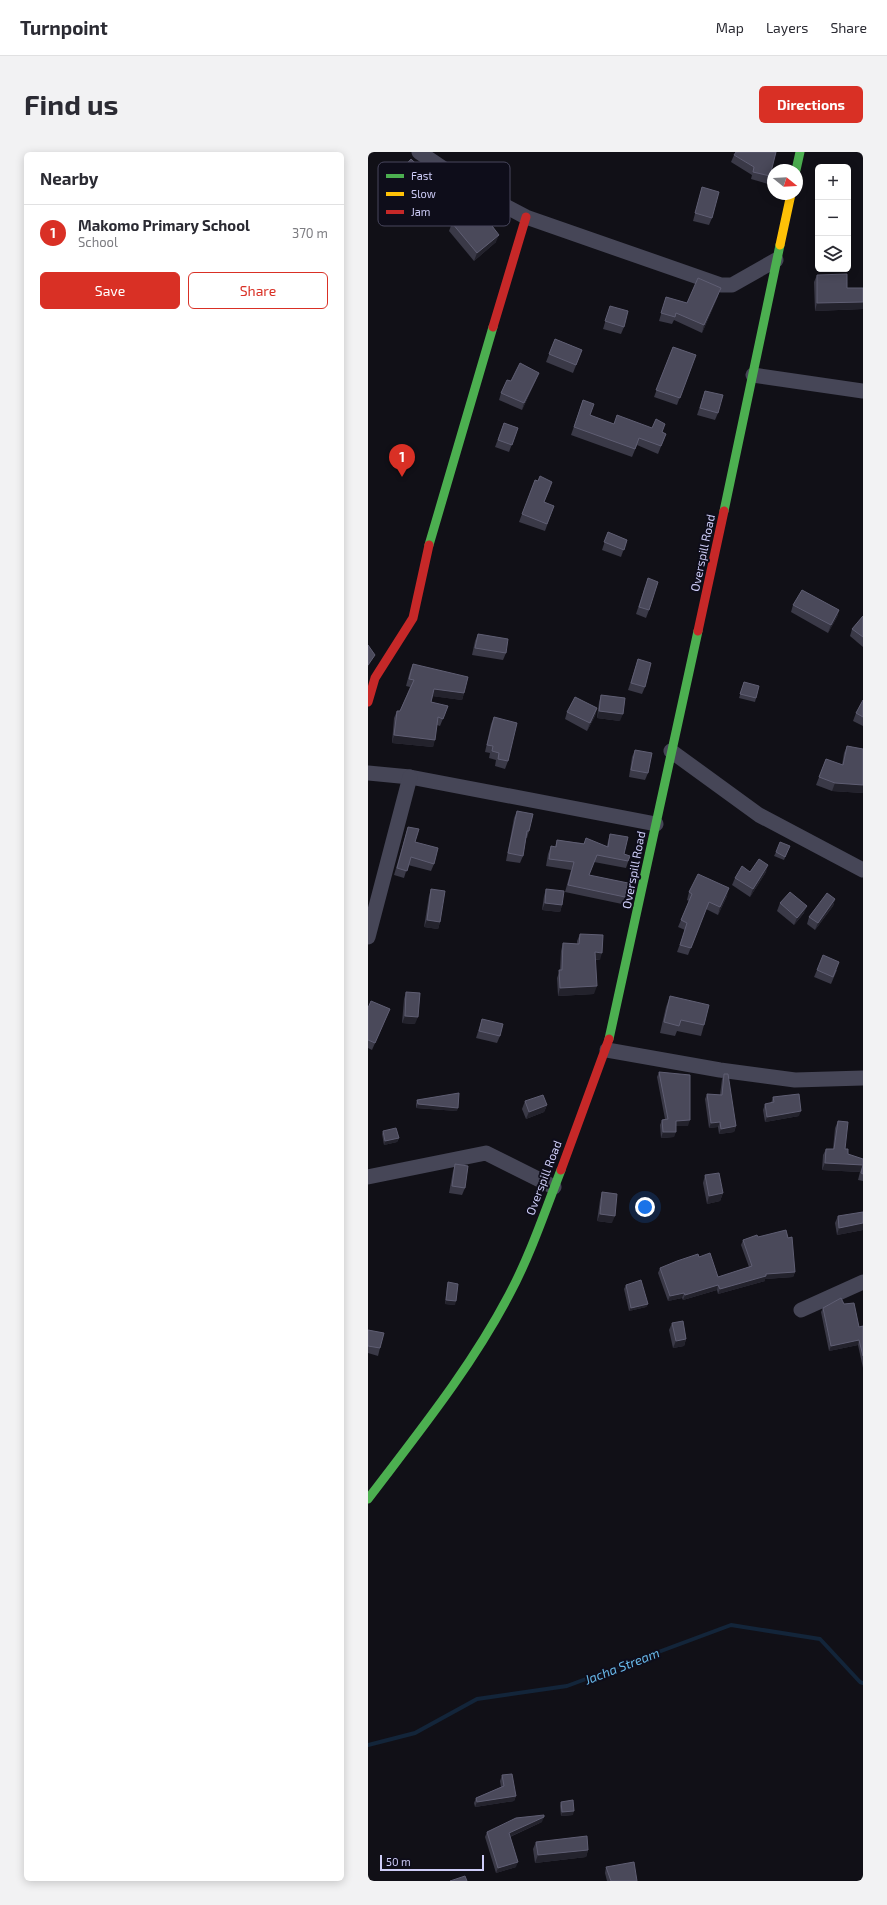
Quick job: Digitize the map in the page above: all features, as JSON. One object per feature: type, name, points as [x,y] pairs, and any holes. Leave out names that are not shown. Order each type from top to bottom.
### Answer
[{"type":"street","points":[[419,152],[434,162]]},
{"type":"street","points":[[797,164],[800,152]]},
{"type":"street","name":"Overspill Road","points":[[368,1499],[455,1384],[510,1294],[554,1187],[607,1050],[627,965],[790,200]]},
{"type":"street","points":[[510,209],[526,217],[721,285],[732,285],[776,260]]},
{"type":"street","points":[[368,702],[375,678],[413,618],[424,561],[442,496],[526,217]]},
{"type":"street","points":[[753,375],[863,391]]},
{"type":"street","points":[[672,751],[759,815],[863,870]]},
{"type":"street","points":[[368,773],[410,777],[656,824]]},
{"type":"street","points":[[368,937],[410,777]]},
{"type":"street","points":[[607,1050],[720,1070],[795,1080],[863,1078]]},
{"type":"street","points":[[368,1177],[486,1153],[554,1187]]},
{"type":"street","points":[[801,1310],[863,1282]]},
{"type":"building","points":[[736,152],[776,152],[773,164],[767,164],[767,175],[753,172],[754,167],[734,155]]},
{"type":"building","points":[[702,187],[719,192],[712,218],[695,213]]},
{"type":"building","points":[[454,226],[492,226],[499,235],[477,253]]},
{"type":"building","points":[[847,274],[847,288],[863,288],[863,302],[817,303],[817,275]]},
{"type":"building","points":[[698,278],[721,288],[704,325],[676,313],[675,317],[661,313],[666,297],[687,303]]},
{"type":"building","points":[[610,306],[628,311],[624,327],[605,321]]},
{"type":"building","points":[[555,339],[582,350],[576,365],[549,354]]},
{"type":"building","points":[[673,347],[696,355],[680,398],[656,390]]},
{"type":"building","points":[[520,363],[539,373],[524,403],[501,393],[507,380],[511,381]]},
{"type":"building","points":[[705,391],[723,395],[718,413],[700,408]]},
{"type":"building","points":[[583,400],[594,404],[590,415],[614,424],[617,415],[652,428],[656,419],[665,424],[662,432],[666,434],[661,446],[639,438],[635,449],[574,427]]},
{"type":"building","points":[[504,423],[518,428],[512,445],[498,440]]},
{"type":"building","points":[[540,476],[552,482],[544,502],[554,506],[547,524],[522,514],[535,480],[538,481]]},
{"type":"building","points":[[608,532],[627,540],[624,550],[604,542]]},
{"type":"building","points":[[648,578],[658,582],[649,610],[639,607]]},
{"type":"building","points":[[802,590],[839,610],[831,625],[793,605]]},
{"type":"building","points":[[863,616],[863,637],[852,629]]},
{"type":"building","points":[[478,634],[508,639],[506,653],[475,648]]},
{"type":"building","points":[[368,645],[375,655],[368,665]]},
{"type":"building","points":[[638,659],[651,663],[645,687],[631,683]]},
{"type":"building","points":[[413,664],[468,677],[464,693],[434,689],[431,702],[448,706],[443,719],[438,717],[435,740],[394,735],[397,711],[400,711],[414,680],[409,679]]},
{"type":"building","points":[[744,682],[759,686],[756,698],[740,694]]},
{"type":"building","points":[[601,695],[625,698],[623,714],[599,711]]},
{"type":"building","points":[[575,697],[597,708],[590,723],[567,712]]},
{"type":"building","points":[[863,700],[863,717],[856,713]]},
{"type":"building","points":[[494,717],[517,723],[508,761],[498,759],[499,753],[492,751],[493,746],[487,745]]},
{"type":"building","points":[[847,746],[863,749],[863,785],[835,783],[819,777],[826,759],[843,765]]},
{"type":"building","points":[[635,750],[652,753],[648,773],[631,770]]},
{"type":"building","points":[[517,811],[533,814],[529,831],[527,831],[523,856],[508,853]]},
{"type":"building","points":[[408,827],[419,829],[415,842],[438,848],[434,864],[411,857],[407,871],[397,868]]},
{"type":"building","points":[[610,834],[628,837],[624,854],[630,856],[628,861],[597,855],[589,875],[628,883],[625,897],[568,885],[574,862],[549,859],[551,846],[556,847],[557,840],[584,844],[586,838],[608,847]]},
{"type":"building","points":[[780,842],[790,846],[785,857],[776,852]]},
{"type":"building","points":[[759,859],[768,865],[753,889],[735,878],[742,866],[750,872]]},
{"type":"building","points":[[698,874],[729,888],[720,907],[709,902],[691,948],[680,945],[687,923],[681,920],[692,894],[689,892]]},
{"type":"building","points":[[431,889],[445,891],[440,922],[427,920]]},
{"type":"building","points":[[546,889],[564,891],[562,905],[545,903]]},
{"type":"building","points":[[790,892],[807,906],[797,918],[780,903]]},
{"type":"building","points":[[827,893],[835,899],[818,923],[809,917]]},
{"type":"building","points":[[580,934],[603,935],[602,953],[595,952],[597,986],[560,988],[559,970],[562,970],[563,943],[579,944]]},
{"type":"building","points":[[823,955],[839,962],[833,977],[817,970]]},
{"type":"building","points":[[406,992],[420,993],[418,1017],[405,1016]]},
{"type":"building","points":[[670,996],[709,1005],[704,1025],[681,1020],[679,1026],[664,1022]]},
{"type":"building","points":[[371,1001],[390,1009],[375,1043],[368,1040],[368,1008]]},
{"type":"building","points":[[482,1019],[503,1024],[500,1036],[479,1031]]},
{"type":"building","points":[[659,1072],[690,1075],[690,1120],[676,1121],[676,1132],[663,1132],[662,1120],[668,1119]]},
{"type":"building","points":[[724,1074],[728,1074],[736,1126],[721,1129],[720,1122],[711,1123],[707,1094],[722,1095]]},
{"type":"building","points":[[459,1093],[458,1108],[418,1104],[417,1100]]},
{"type":"building","points":[[799,1094],[801,1111],[767,1117],[765,1104],[774,1102],[773,1097]]},
{"type":"building","points":[[543,1095],[547,1105],[529,1112],[525,1101]]},
{"type":"building","points":[[838,1121],[848,1122],[845,1149],[848,1149],[848,1154],[863,1159],[863,1165],[825,1163],[826,1149],[834,1149]]},
{"type":"building","points":[[396,1128],[399,1138],[385,1141],[383,1131]]},
{"type":"building","points":[[455,1164],[468,1166],[465,1188],[452,1186]]},
{"type":"building","points":[[719,1173],[723,1193],[709,1196],[705,1175]]},
{"type":"building","points":[[602,1192],[617,1194],[615,1216],[600,1214]]},
{"type":"building","points":[[863,1212],[863,1223],[839,1228],[838,1216]]},
{"type":"building","points":[[786,1230],[788,1238],[792,1237],[795,1272],[766,1274],[766,1276],[720,1289],[718,1285],[685,1295],[684,1293],[670,1296],[660,1268],[698,1254],[699,1257],[710,1253],[718,1277],[752,1266],[743,1240],[757,1235],[758,1237]]},
{"type":"building","points":[[641,1280],[648,1304],[631,1308],[626,1285]]},
{"type":"building","points":[[448,1282],[458,1284],[456,1301],[446,1300]]},
{"type":"building","points":[[841,1298],[844,1304],[854,1303],[859,1327],[863,1326],[863,1356],[859,1340],[831,1346],[823,1308]]},
{"type":"building","points":[[683,1321],[686,1339],[676,1341],[672,1323]]},
{"type":"building","points":[[368,1330],[384,1333],[380,1348],[368,1346]]},
{"type":"building","points":[[512,1774],[516,1796],[477,1802],[476,1798],[504,1786],[502,1775]]},
{"type":"building","points":[[573,1800],[574,1811],[562,1812],[561,1802]]},
{"type":"building","points":[[544,1815],[544,1817],[509,1833],[518,1862],[498,1868],[487,1832],[516,1818]]},
{"type":"building","points":[[587,1836],[588,1850],[538,1855],[536,1842]]},
{"type":"building","points":[[634,1862],[637,1881],[611,1881],[606,1867]]},
{"type":"building","points":[[465,1876],[467,1881],[450,1881]]},
{"type":"waterway","name":"Jacha Stream","points":[[368,1745],[415,1733],[477,1699],[567,1686],[731,1625],[820,1639],[860,1682],[863,1683]]},
{"type":"traffic: fast","points":[[797,164],[800,152]]},
{"type":"traffic: fast","points":[[724,511],[780,245]]},
{"type":"traffic: fast","points":[[429,545],[493,327]]},
{"type":"traffic: fast","points":[[609,1039],[698,631]]},
{"type":"traffic: fast","points":[[368,1499],[443,1400],[478,1349],[494,1322],[524,1265],[561,1170]]},
{"type":"traffic: slow","points":[[780,245],[790,200]]},
{"type":"traffic: jam","points":[[493,327],[526,217]]},
{"type":"traffic: jam","points":[[698,631],[724,511]]},
{"type":"traffic: jam","points":[[368,702],[375,678],[413,618],[429,545]]},
{"type":"traffic: jam","points":[[561,1170],[609,1039]]},
{"type":"place","name":"Makomo Primary School","points":[[402,477]]}]
